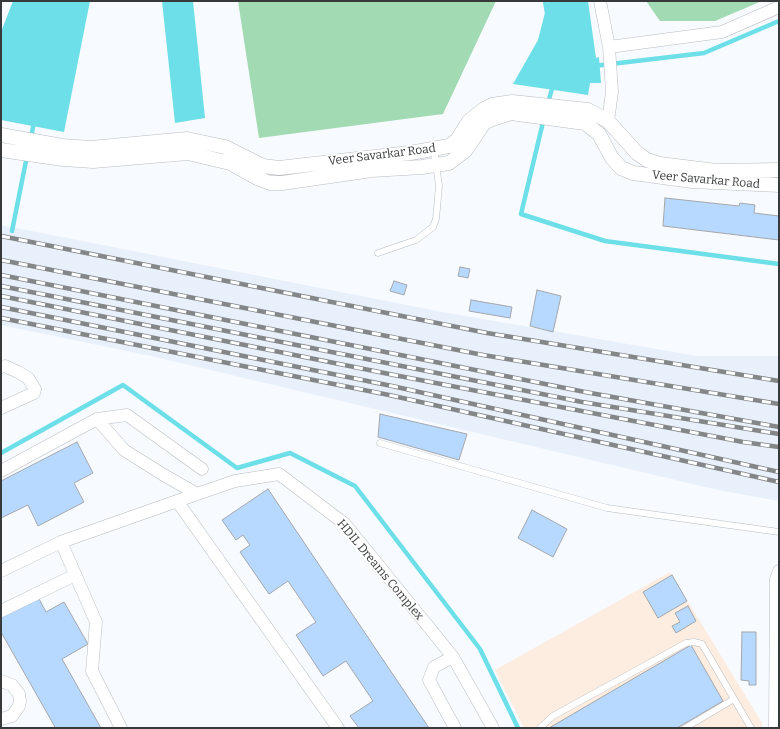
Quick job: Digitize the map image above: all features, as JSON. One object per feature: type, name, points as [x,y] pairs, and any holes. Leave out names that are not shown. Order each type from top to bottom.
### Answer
[{"type":"street","points":[[600,1],[609,48],[612,92],[608,121]]},
{"type":"street","points":[[609,48],[722,32],[779,7]]},
{"type":"street","name":"Veer Savarkar Road","points":[[1,135],[63,153],[92,148],[187,139],[225,147],[263,166],[280,168],[449,146],[453,143],[469,121],[484,109],[492,105],[587,116],[608,121],[636,153],[647,160],[660,164],[716,171],[779,170]]},
{"type":"street","points":[[1,150],[63,153],[93,161],[188,153],[230,164],[270,183],[282,183],[372,170],[449,162],[465,151],[484,123],[512,108]]},
{"type":"street","name":"Veer Savarkar Road","points":[[587,116],[612,158],[621,168],[633,173],[692,181],[779,185]]},
{"type":"street","points":[[1,368],[5,366],[28,378],[35,389],[34,393],[1,408]]},
{"type":"street","points":[[1,471],[97,419],[127,415],[202,469]]},
{"type":"street","points":[[97,419],[124,450],[197,494]]},
{"type":"street","name":"HDIL Dreams Complex","points":[[1,571],[60,542],[235,480],[279,474],[345,524],[453,657],[492,728]]},
{"type":"street","points":[[178,501],[338,728]]},
{"type":"street","points":[[60,542],[96,622],[92,671],[121,728]]},
{"type":"street","points":[[775,728],[776,579],[779,571]]},
{"type":"street","points":[[1,611],[75,575]]},
{"type":"street","points":[[453,657],[434,666],[429,680],[455,728]]},
{"type":"street","points":[[1,681],[12,684],[19,694],[20,701],[19,706],[12,716],[1,719]]},
{"type":"lane","points":[[378,253],[416,240],[433,227],[439,186],[434,149]]},
{"type":"lane","points":[[380,442],[607,508],[779,532]]},
{"type":"lane","points":[[540,728],[553,716],[686,643],[694,642],[702,644],[751,728]]},
{"type":"lane","points":[[685,728],[734,699]]},
{"type":"shaded area","points":[[1,225],[437,311],[697,356],[779,356],[779,501],[718,490],[151,356],[1,325]]},
{"type":"shaded area","points":[[670,572],[762,723],[762,728],[524,728],[495,670]]},
{"type":"green space","points":[[238,1],[496,1],[443,114],[259,138]]},
{"type":"green space","points":[[646,1],[762,1],[715,21],[660,21]]},
{"type":"water","points":[[13,1],[90,1],[64,132],[1,120],[1,32]]},
{"type":"water","points":[[162,1],[193,1],[205,118],[175,123]]},
{"type":"water","points":[[548,1],[588,1],[596,58],[599,57],[601,83],[590,83],[588,95],[513,84],[538,40]]},
{"type":"building","points":[[665,198],[739,206],[740,203],[755,205],[754,213],[779,216],[779,240],[663,226]]},
{"type":"building","points":[[460,267],[470,269],[468,278],[458,276]]},
{"type":"building","points":[[394,281],[407,285],[404,295],[390,291]]},
{"type":"building","points":[[537,290],[561,296],[553,332],[530,326]]},
{"type":"building","points":[[471,300],[512,307],[510,318],[469,311]]},
{"type":"building","points":[[380,414],[467,434],[459,460],[378,437]]},
{"type":"building","points":[[77,442],[93,473],[74,483],[84,502],[38,526],[28,505],[1,518],[1,481]]},
{"type":"building","points":[[268,489],[429,728],[359,728],[350,716],[373,701],[346,661],[323,676],[296,635],[316,622],[288,581],[269,594],[240,552],[250,545],[243,535],[236,540],[222,520]]},
{"type":"building","points":[[532,510],[567,529],[553,557],[518,538]]},
{"type":"building","points":[[672,575],[687,601],[658,618],[643,592]]},
{"type":"building","points":[[37,595],[46,612],[64,602],[88,644],[62,659],[101,728],[53,728],[55,727],[1,632],[1,616]]},
{"type":"building","points":[[688,606],[696,621],[676,633],[672,626],[680,622],[675,613]]},
{"type":"building","points":[[742,632],[756,632],[756,685],[749,685],[749,681],[741,680]]},
{"type":"building","points":[[691,645],[723,701],[677,728],[549,728]]},
{"type":"waterway","points":[[545,1],[547,13]]},
{"type":"waterway","points":[[594,66],[704,53],[779,21]]},
{"type":"waterway","points":[[548,103],[553,85]]},
{"type":"waterway","points":[[544,118],[521,214],[605,241],[779,264]]},
{"type":"waterway","points":[[31,139],[34,121]]},
{"type":"waterway","points":[[12,231],[27,156]]},
{"type":"waterway","points":[[1,453],[123,385],[237,468],[290,453],[355,486],[480,649],[518,728]]},
{"type":"railway","points":[[1,236],[487,333],[779,381]]},
{"type":"railway","points":[[1,260],[483,355],[779,404]]},
{"type":"railway","points":[[1,275],[585,392],[779,427]]},
{"type":"railway","points":[[1,286],[582,402],[779,434]]},
{"type":"railway","points":[[1,296],[394,375],[743,442],[779,447]]},
{"type":"railway","points":[[1,307],[392,386],[779,472]]},
{"type":"railway","points":[[1,318],[389,395],[779,482]]}]
